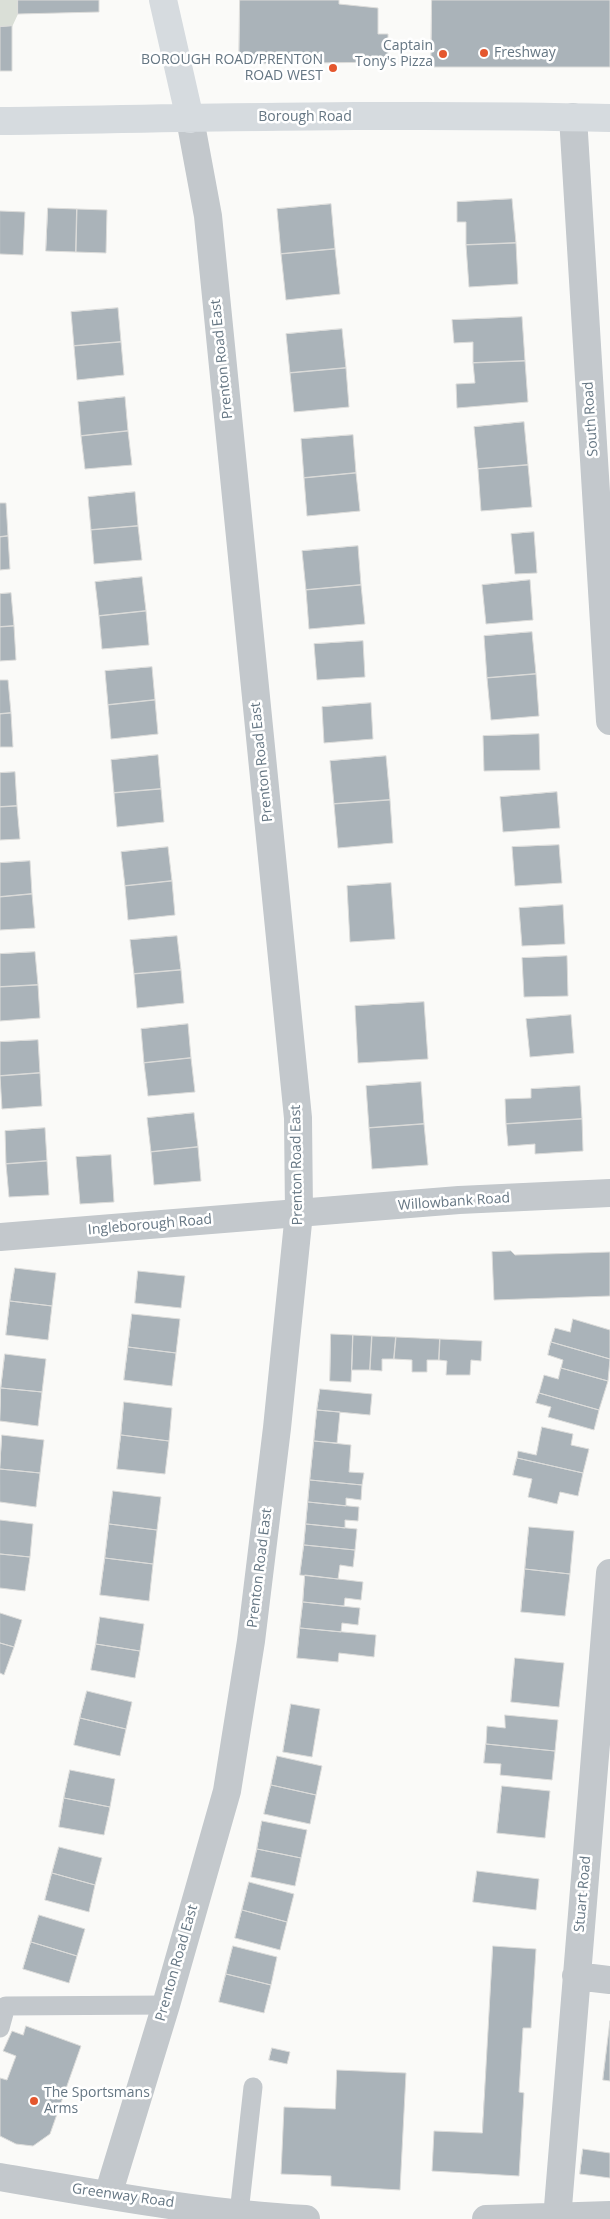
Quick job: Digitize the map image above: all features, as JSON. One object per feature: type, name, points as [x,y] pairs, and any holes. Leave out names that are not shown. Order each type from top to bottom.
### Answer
[{"type":"street","points":[[163,0],[190,119]]},
{"type":"street","name":"Borough Road","points":[[0,121],[281,116],[610,118]]},
{"type":"street","name":"South Road","points":[[573,117],[603,505],[610,722]]},
{"type":"street","name":"Prenton Road East","points":[[108,2195],[166,2005],[227,1790],[252,1631],[277,1428],[299,1213],[298,1118],[208,216],[190,119]]},
{"type":"street","name":"Willowbank Road","points":[[299,1213],[459,1200],[610,1193]]},
{"type":"street","name":"Ingleborough Road","points":[[0,1237],[299,1213]]},
{"type":"street","name":"Stuart Road","points":[[557,2217],[610,1573]]},
{"type":"street","points":[[576,1976],[610,1980]]},
{"type":"street","name":"Greenway Road","points":[[0,2177],[108,2195],[239,2213],[306,2219]]},
{"type":"street","points":[[486,2219],[610,2215]]},
{"type":"lane","points":[[0,2028],[6,2006],[166,2005]]},
{"type":"lane","points":[[239,2213],[253,2087]]},
{"type":"shaded area","points":[[0,0],[99,0],[18,14],[12,27],[12,71],[0,71]]},
{"type":"building","points":[[18,0],[99,0],[99,12],[18,14]]},
{"type":"building","points":[[240,0],[339,0],[339,4],[378,8],[378,34],[388,34],[388,62],[239,64]]},
{"type":"building","points":[[432,0],[610,0],[610,67],[431,67]]},
{"type":"building","points":[[12,26],[12,71],[0,71],[0,27]]},
{"type":"building","points":[[512,199],[516,243],[466,245],[466,222],[457,222],[457,202]]},
{"type":"building","points":[[331,204],[335,249],[281,254],[277,209]]},
{"type":"building","points":[[48,208],[77,209],[76,252],[46,251]]},
{"type":"building","points":[[77,209],[107,210],[106,253],[76,252]]},
{"type":"building","points":[[0,211],[25,212],[23,255],[0,254]]},
{"type":"building","points":[[516,243],[518,284],[469,287],[466,245]]},
{"type":"building","points":[[335,249],[340,294],[286,300],[281,254]]},
{"type":"building","points":[[118,308],[121,342],[74,346],[71,312]]},
{"type":"building","points":[[522,317],[525,361],[473,363],[473,342],[454,343],[452,320]]},
{"type":"building","points":[[342,329],[346,368],[290,373],[286,334]]},
{"type":"building","points":[[121,342],[124,375],[77,380],[74,346]]},
{"type":"building","points":[[525,361],[528,402],[457,408],[456,384],[475,383],[473,363]]},
{"type":"building","points":[[346,368],[349,407],[294,412],[290,373]]},
{"type":"building","points":[[125,397],[128,431],[81,436],[78,402]]},
{"type":"building","points":[[524,422],[528,465],[478,469],[474,427]]},
{"type":"building","points":[[128,431],[132,465],[85,469],[81,436]]},
{"type":"building","points":[[353,435],[356,473],[304,478],[301,439]]},
{"type":"building","points":[[528,465],[532,507],[481,511],[478,469]]},
{"type":"building","points":[[356,473],[360,511],[307,516],[304,478]]},
{"type":"building","points":[[135,492],[138,526],[91,530],[88,497]]},
{"type":"building","points":[[0,503],[6,503],[8,536],[0,537]]},
{"type":"building","points":[[138,526],[142,560],[94,564],[91,530]]},
{"type":"building","points":[[534,532],[537,573],[515,574],[511,534]]},
{"type":"building","points":[[8,536],[10,569],[0,570],[0,537]]},
{"type":"building","points":[[358,546],[361,585],[306,590],[302,551]]},
{"type":"building","points":[[142,577],[146,611],[99,616],[95,582]]},
{"type":"building","points":[[530,580],[533,620],[486,624],[482,585]]},
{"type":"building","points":[[361,585],[365,624],[309,629],[306,590]]},
{"type":"building","points":[[11,593],[14,626],[0,627],[0,594]]},
{"type":"building","points":[[146,611],[149,645],[102,649],[99,616]]},
{"type":"building","points":[[14,626],[16,660],[0,661],[0,627]]},
{"type":"building","points":[[532,632],[536,674],[487,678],[484,636]]},
{"type":"building","points":[[363,641],[365,677],[317,680],[314,644]]},
{"type":"building","points":[[152,667],[155,700],[108,705],[105,671]]},
{"type":"building","points":[[536,674],[539,716],[491,720],[487,678]]},
{"type":"building","points":[[0,680],[8,680],[11,713],[0,714]]},
{"type":"building","points":[[155,700],[158,734],[111,739],[108,705]]},
{"type":"building","points":[[371,703],[373,739],[324,743],[322,707]]},
{"type":"building","points":[[11,713],[13,747],[0,747],[0,714]]},
{"type":"building","points":[[539,734],[540,770],[484,771],[483,736]]},
{"type":"building","points":[[158,755],[161,789],[114,793],[111,760]]},
{"type":"building","points":[[386,756],[390,800],[334,804],[330,761]]},
{"type":"building","points":[[15,772],[17,806],[0,807],[0,773]]},
{"type":"building","points":[[161,789],[164,822],[117,827],[114,793]]},
{"type":"building","points":[[557,792],[560,828],[503,832],[500,797]]},
{"type":"building","points":[[390,800],[393,843],[338,848],[334,804]]},
{"type":"building","points":[[17,806],[20,839],[0,840],[0,807]]},
{"type":"building","points":[[559,845],[562,883],[515,886],[512,847]]},
{"type":"building","points":[[168,847],[172,881],[125,886],[121,852]]},
{"type":"building","points":[[30,861],[32,894],[0,897],[0,863]]},
{"type":"building","points":[[172,881],[175,915],[128,920],[125,886]]},
{"type":"building","points":[[391,883],[395,939],[350,942],[347,886]]},
{"type":"building","points":[[32,894],[35,928],[0,930],[0,897]]},
{"type":"building","points":[[563,905],[565,944],[522,946],[519,908]]},
{"type":"building","points":[[177,936],[181,970],[134,974],[130,940]]},
{"type":"building","points":[[35,952],[38,985],[0,987],[0,954]]},
{"type":"building","points":[[567,956],[568,996],[524,997],[522,958]]},
{"type":"building","points":[[181,970],[184,1003],[137,1008],[134,974]]},
{"type":"building","points":[[38,985],[40,1018],[0,1021],[0,987]]},
{"type":"building","points":[[424,1002],[428,1059],[358,1063],[355,1006]]},
{"type":"building","points":[[571,1015],[574,1053],[530,1057],[526,1019]]},
{"type":"building","points":[[188,1024],[191,1058],[144,1063],[141,1029]]},
{"type":"building","points":[[38,1040],[40,1073],[0,1076],[0,1042]]},
{"type":"building","points":[[191,1058],[195,1092],[148,1096],[144,1063]]},
{"type":"building","points":[[40,1073],[42,1106],[2,1109],[0,1076]]},
{"type":"building","points":[[421,1082],[424,1124],[369,1128],[366,1086]]},
{"type":"building","points":[[580,1086],[582,1119],[506,1124],[505,1099],[531,1098],[531,1089]]},
{"type":"building","points":[[194,1113],[198,1147],[151,1152],[147,1118]]},
{"type":"building","points":[[582,1119],[583,1151],[535,1154],[535,1144],[508,1146],[506,1124]]},
{"type":"building","points":[[424,1124],[428,1165],[372,1169],[369,1128]]},
{"type":"building","points":[[45,1128],[47,1161],[6,1164],[5,1131]]},
{"type":"building","points":[[198,1147],[201,1181],[154,1185],[151,1152]]},
{"type":"building","points":[[111,1155],[114,1202],[80,1204],[76,1157]]},
{"type":"building","points":[[47,1161],[49,1195],[9,1197],[6,1164]]},
{"type":"building","points":[[511,1251],[515,1255],[610,1252],[610,1296],[494,1300],[492,1252]]},
{"type":"building","points":[[15,1268],[56,1273],[52,1306],[10,1301]]},
{"type":"building","points":[[138,1271],[185,1276],[181,1308],[135,1303]]},
{"type":"building","points":[[10,1301],[52,1306],[48,1340],[6,1335]]},
{"type":"building","points":[[132,1314],[180,1319],[176,1353],[128,1347]]},
{"type":"building","points":[[573,1319],[610,1330],[610,1359],[551,1342],[555,1328],[570,1332]]},
{"type":"building","points":[[331,1334],[353,1335],[351,1382],[330,1381]]},
{"type":"building","points":[[353,1335],[372,1336],[370,1370],[352,1370]]},
{"type":"building","points":[[372,1336],[396,1337],[394,1359],[382,1359],[382,1371],[370,1370]]},
{"type":"building","points":[[396,1337],[440,1339],[439,1360],[427,1360],[427,1372],[412,1372],[412,1360],[394,1359]]},
{"type":"building","points":[[440,1339],[482,1341],[481,1361],[471,1360],[470,1375],[446,1375],[447,1361],[439,1360]]},
{"type":"building","points":[[551,1342],[610,1359],[608,1381],[561,1368],[563,1360],[548,1355]]},
{"type":"building","points":[[128,1347],[176,1353],[172,1386],[124,1380]]},
{"type":"building","points":[[5,1354],[46,1359],[42,1392],[1,1388]]},
{"type":"building","points":[[561,1368],[608,1381],[599,1410],[539,1393],[544,1375],[558,1379]]},
{"type":"building","points":[[1,1388],[42,1392],[38,1426],[0,1421]]},
{"type":"building","points":[[320,1389],[372,1394],[370,1415],[317,1410]]},
{"type":"building","points":[[539,1393],[599,1410],[594,1430],[548,1417],[551,1407],[536,1403]]},
{"type":"building","points":[[124,1402],[172,1408],[169,1441],[121,1435]]},
{"type":"building","points":[[317,1410],[340,1412],[337,1443],[314,1441]]},
{"type":"building","points":[[542,1427],[573,1434],[571,1445],[589,1449],[583,1473],[517,1458],[518,1451],[536,1455]]},
{"type":"building","points":[[2,1435],[44,1440],[40,1473],[0,1469]]},
{"type":"building","points":[[121,1435],[169,1441],[165,1474],[117,1469]]},
{"type":"building","points":[[314,1441],[351,1445],[349,1472],[364,1473],[362,1485],[310,1480]]},
{"type":"building","points":[[517,1458],[583,1473],[578,1496],[560,1492],[557,1504],[528,1497],[532,1479],[513,1475]]},
{"type":"building","points":[[0,1469],[40,1473],[36,1507],[0,1502]]},
{"type":"building","points":[[310,1480],[362,1485],[361,1500],[346,1498],[346,1506],[308,1502]]},
{"type":"building","points":[[113,1491],[161,1497],[157,1530],[109,1524]]},
{"type":"building","points":[[308,1502],[359,1507],[358,1521],[345,1520],[345,1528],[306,1524]]},
{"type":"building","points":[[0,1520],[33,1524],[30,1557],[0,1554]]},
{"type":"building","points":[[109,1524],[157,1530],[153,1564],[105,1558]]},
{"type":"building","points":[[306,1524],[357,1529],[355,1550],[304,1545]]},
{"type":"building","points":[[529,1527],[574,1531],[570,1574],[525,1569]]},
{"type":"building","points":[[304,1545],[355,1550],[353,1567],[340,1565],[338,1579],[300,1575]]},
{"type":"building","points":[[0,1554],[30,1557],[25,1591],[0,1588]]},
{"type":"building","points":[[105,1558],[153,1564],[149,1601],[100,1595]]},
{"type":"building","points":[[525,1569],[570,1574],[565,1616],[521,1612]]},
{"type":"building","points":[[305,1575],[363,1582],[361,1600],[345,1598],[344,1606],[303,1602]]},
{"type":"building","points":[[303,1602],[360,1608],[358,1625],[342,1623],[341,1632],[300,1628]]},
{"type":"building","points":[[0,1613],[22,1620],[14,1647],[0,1643]]},
{"type":"building","points":[[100,1617],[144,1624],[140,1651],[96,1644]]},
{"type":"building","points":[[300,1628],[376,1635],[374,1657],[339,1653],[338,1662],[297,1658]]},
{"type":"building","points":[[0,1643],[14,1647],[4,1675],[0,1673]]},
{"type":"building","points":[[96,1644],[140,1651],[135,1678],[91,1670]]},
{"type":"building","points":[[515,1658],[564,1663],[559,1707],[511,1702]]},
{"type":"building","points":[[87,1691],[132,1702],[126,1729],[80,1718]]},
{"type":"building","points":[[291,1704],[320,1709],[312,1757],[283,1752]]},
{"type":"building","points":[[505,1715],[558,1720],[555,1751],[486,1744],[487,1726],[505,1728]]},
{"type":"building","points":[[80,1718],[126,1729],[120,1756],[74,1745]]},
{"type":"building","points":[[486,1744],[555,1751],[552,1780],[500,1775],[501,1764],[484,1763]]},
{"type":"building","points":[[277,1756],[322,1766],[316,1795],[271,1785]]},
{"type":"building","points":[[70,1770],[115,1779],[110,1807],[64,1798]]},
{"type":"building","points":[[271,1785],[316,1795],[310,1824],[264,1814]]},
{"type":"building","points":[[502,1786],[550,1791],[545,1838],[497,1833]]},
{"type":"building","points":[[64,1798],[110,1807],[104,1835],[59,1827]]},
{"type":"building","points":[[262,1821],[307,1830],[301,1858],[257,1849]]},
{"type":"building","points":[[59,1847],[102,1858],[95,1885],[52,1873]]},
{"type":"building","points":[[257,1849],[301,1858],[295,1886],[251,1877]]},
{"type":"building","points":[[477,1871],[539,1879],[536,1910],[473,1902]]},
{"type":"building","points":[[52,1873],[95,1885],[89,1912],[45,1900]]},
{"type":"building","points":[[249,1882],[294,1894],[287,1922],[242,1910]]},
{"type":"building","points":[[242,1910],[287,1922],[280,1950],[235,1938]]},
{"type":"building","points":[[39,1915],[85,1929],[77,1956],[31,1942]]},
{"type":"building","points":[[31,1942],[77,1956],[69,1983],[23,1969]]},
{"type":"building","points":[[233,1946],[277,1957],[271,1985],[226,1974]]},
{"type":"building","points":[[493,1946],[536,1949],[531,2028],[523,2028],[519,2092],[524,2093],[519,2176],[432,2171],[434,2131],[482,2133]]},
{"type":"building","points":[[226,1974],[271,1985],[264,2013],[219,2002]]},
{"type":"building","points":[[610,2021],[610,2081],[603,2080]]},
{"type":"building","points":[[26,2026],[81,2046],[50,2134],[33,2146],[16,2144],[0,2136],[0,2078],[7,2080],[16,2056],[3,2051],[12,2031],[23,2035]]},
{"type":"building","points":[[272,2048],[290,2052],[287,2064],[269,2060]]},
{"type":"building","points":[[337,2070],[406,2073],[400,2190],[331,2186],[331,2176],[281,2174],[284,2107],[335,2109]]},
{"type":"building","points":[[583,2149],[610,2153],[610,2178],[580,2174]]},
{"type":"place","name":"Freshway","points":[[484,53]]},
{"type":"place","name":"Captain Tony's Pizza","points":[[443,54]]},
{"type":"place","name":"BOROUGH ROAD/PRENTON ROAD WEST","points":[[333,68]]},
{"type":"place","name":"The Sportsmans Arms","points":[[34,2101]]}]
